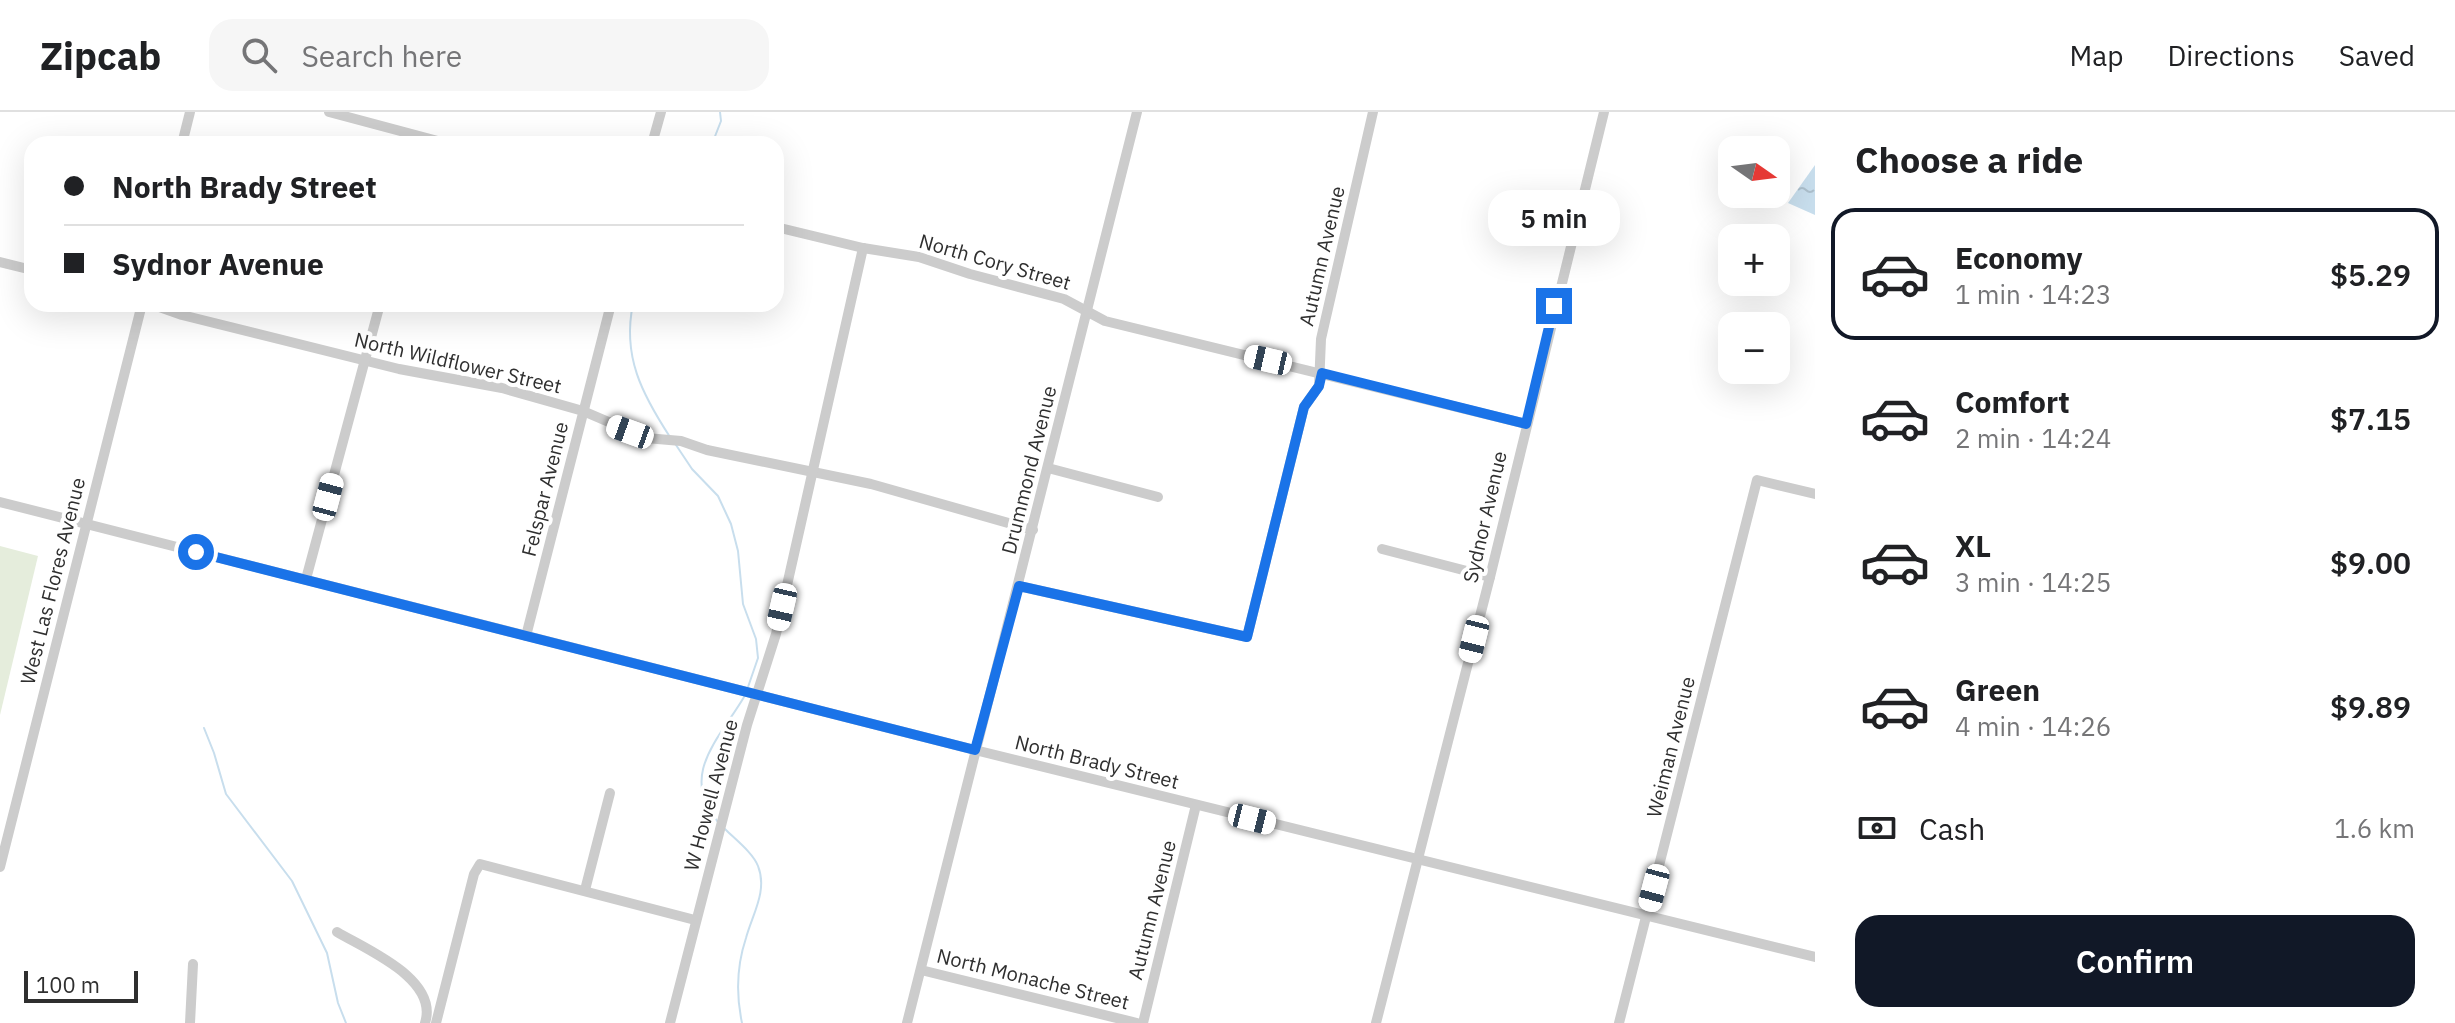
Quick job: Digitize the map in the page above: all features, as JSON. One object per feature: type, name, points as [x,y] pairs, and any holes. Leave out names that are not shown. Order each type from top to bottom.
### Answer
[{"type":"street","points":[[184,136],[190,112]]},
{"type":"street","points":[[329,112],[406,136]]},
{"type":"street","points":[[654,136],[661,112]]},
{"type":"street","name":"Drummond Avenue","points":[[907,1023],[1137,112]]},
{"type":"street","name":"Autumn Avenue","points":[[1019,586],[1247,637],[1304,407],[1319,386],[1322,373],[1321,339],[1373,112]]},
{"type":"street","name":"Sydnor Avenue","points":[[1376,1023],[1604,112]]},
{"type":"street","name":"North Cory Street","points":[[784,229],[863,248],[919,257],[1064,299],[1105,321],[1526,424]]},
{"type":"street","name":"W Howell Avenue","points":[[670,1023],[747,725],[776,634],[863,248]]},
{"type":"street","points":[[0,262],[24,268]]},
{"type":"street","name":"West Las Flores Avenue","points":[[0,867],[140,312]]},
{"type":"street","name":"North Wildflower Street","points":[[174,312],[365,360],[502,388],[583,411],[646,438],[681,441],[707,450],[871,484],[1033,530]]},
{"type":"street","points":[[306,579],[378,312]]},
{"type":"street","name":"Felspar Avenue","points":[[526,636],[609,312]]},
{"type":"street","points":[[1048,468],[1158,497]]},
{"type":"street","name":"Weiman Avenue","points":[[1619,1023],[1757,480],[1815,494]]},
{"type":"street","name":"North Brady Street","points":[[0,502],[975,750],[1815,957]]},
{"type":"street","points":[[1382,549],[1490,577]]},
{"type":"street","points":[[585,890],[610,793]]},
{"type":"street","name":"Autumn Avenue","points":[[1140,1023],[1196,805]]},
{"type":"street","points":[[436,1023],[474,874],[480,864],[695,920]]},
{"type":"street","points":[[337,932],[403,971],[417,984],[425,999],[425,1023]]},
{"type":"street","points":[[190,1023],[193,964]]},
{"type":"street","name":"North Monache Street","points":[[921,970],[1140,1023]]},
{"type":"green space","points":[[0,546],[38,556],[0,715]]},
{"type":"water","points":[[1815,165],[1815,215],[1790,204]]},
{"type":"waterway","points":[[715,136],[721,121],[720,112]]},
{"type":"waterway","points":[[632,312],[632,358],[643,390],[670,437]]},
{"type":"waterway","points":[[676,445],[692,469],[718,496],[731,524],[738,551],[743,604],[756,639],[758,658],[748,687]]},
{"type":"waterway","points":[[718,822],[707,805],[702,773],[715,742],[744,697]]},
{"type":"waterway","points":[[204,728],[226,794],[292,881],[327,953],[338,1003],[346,1023]]},
{"type":"waterway","points":[[725,829],[752,856],[761,875],[758,903],[739,969],[742,1023]]},
{"type":"route","points":[[196,552],[975,750],[1019,586],[1247,637],[1304,407],[1319,386],[1322,373],[1526,424],[1554,306]]}]
